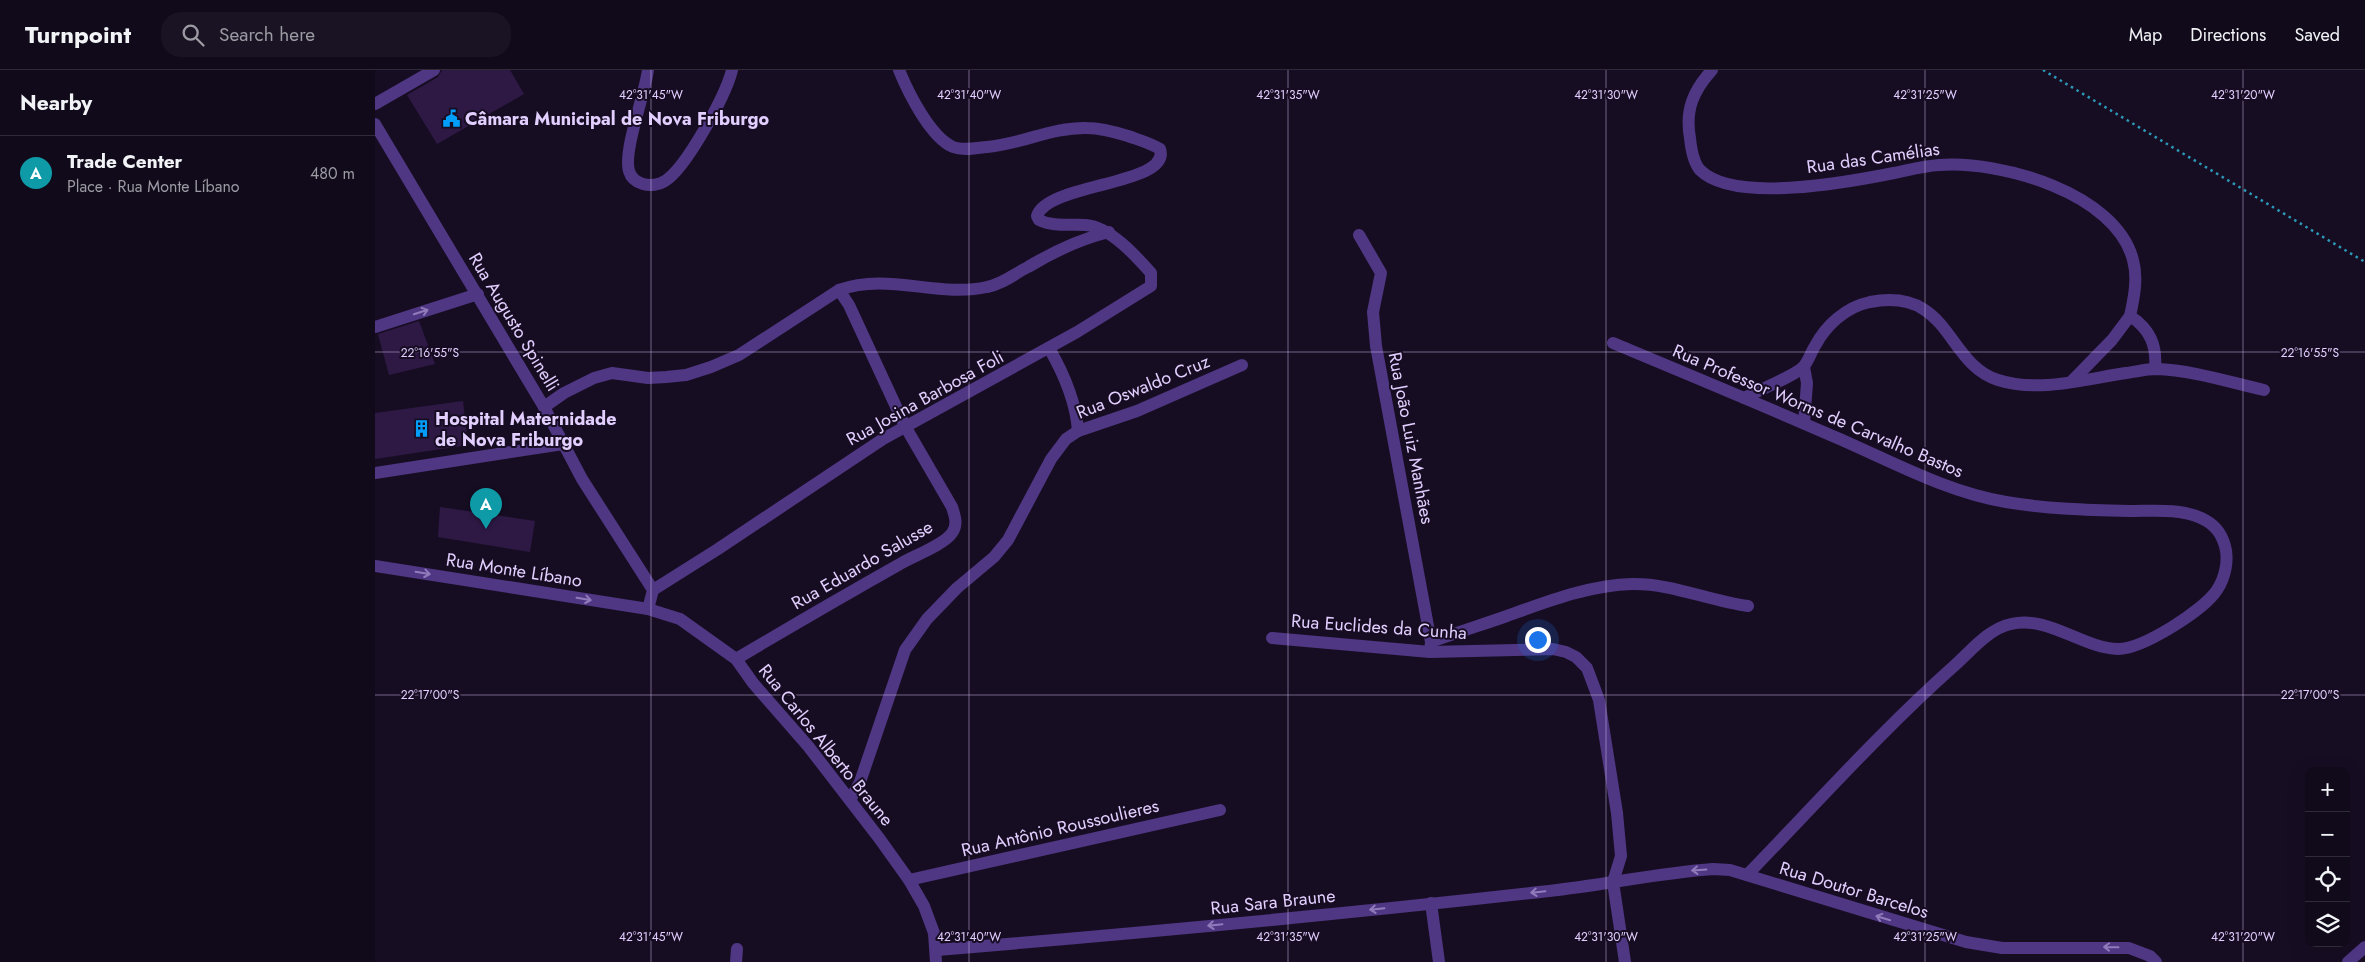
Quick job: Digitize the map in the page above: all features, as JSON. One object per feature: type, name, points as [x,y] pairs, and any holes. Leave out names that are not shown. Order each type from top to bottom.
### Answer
[{"type":"street","points":[[375,104],[434,70]]},
{"type":"street","points":[[648,70],[631,140],[629,171],[633,179],[644,184],[655,185],[665,181],[673,173],[697,140],[709,121],[732,70]]},
{"type":"street","points":[[899,70],[906,87],[932,127],[946,142],[959,149],[1001,146],[1061,131],[1087,128],[1116,133],[1148,143],[1160,149],[1160,161],[1149,169],[1131,177],[1065,195],[1048,203],[1038,214],[1039,220],[1047,223],[1094,226],[1109,232]]},
{"type":"street","name":"Rua das Camélias","points":[[1712,70],[1692,96],[1688,112],[1688,128],[1693,156],[1699,168],[1713,180],[1733,186],[1768,190],[1843,181],[1939,165],[1972,166],[2009,172],[2050,185],[2103,214],[2117,227],[2133,260],[2135,275],[2130,316],[2112,340],[2072,380]]},
{"type":"street","name":"Rua Augusto Spinelli","points":[[375,124],[478,294],[616,535],[653,590]]},
{"type":"street","points":[[544,407],[564,393],[594,378],[612,373],[648,378],[686,375],[711,368],[739,355],[839,290],[855,284],[871,282],[956,290],[989,287],[1003,282],[1033,264],[1085,239],[1109,232]]},
{"type":"street","name":"Rua Josina Barbosa Foli","points":[[653,590],[905,426],[1049,348],[1148,289],[1153,282],[1147,268],[1109,232]]},
{"type":"street","name":"Rua João Luiz Manhães","points":[[1359,235],[1381,273],[1373,312],[1376,346],[1431,647]]},
{"type":"street","name":"Rua Eduardo Salusse","points":[[736,660],[821,608],[952,534],[956,518],[952,508],[905,426],[849,305],[839,290]]},
{"type":"street","points":[[375,327],[478,294]]},
{"type":"street","points":[[1804,423],[1807,383],[1804,367],[1815,344],[1829,325],[1857,306],[1884,301],[1905,303],[1932,314],[1966,356],[1981,371],[1997,379],[2027,385],[2155,369],[2206,377],[2264,390]]},
{"type":"street","points":[[2130,316],[2149,332],[2154,344],[2155,369]]},
{"type":"street","name":"Rua Professor Worms de Carvalho Bastos","points":[[1613,343],[1804,423],[1951,488],[2003,502],[2057,509],[2173,512],[2198,517],[2216,527],[2223,538],[2227,554],[2219,588],[2208,601],[2160,635],[2138,645],[2118,649],[2025,622],[2008,624],[1991,633],[1914,703],[1747,875]]},
{"type":"street","points":[[1049,348],[1061,369],[1068,387],[1079,431]]},
{"type":"street","name":"Rua Oswaldo Cruz","points":[[850,800],[860,782],[905,650],[927,619],[957,588],[994,557],[1008,540],[1051,459],[1066,439],[1079,431],[1137,411],[1242,365]]},
{"type":"street","points":[[1744,398],[1804,367]]},
{"type":"street","points":[[375,473],[563,444]]},
{"type":"street","name":"Rua Monte Líbano","points":[[375,566],[649,609]]},
{"type":"street","points":[[1431,647],[1567,596],[1617,585],[1647,585],[1691,592],[1724,603],[1748,606]]},
{"type":"street","points":[[649,609],[653,590]]},
{"type":"street","name":"Rua Carlos Alberto Braune","points":[[649,609],[680,619],[736,660],[753,683],[808,746],[909,880],[924,906],[934,933],[936,956]]},
{"type":"street","name":"Rua Euclides da Cunha","points":[[1273,638],[1431,647],[1553,649],[1576,657],[1587,668],[1599,700],[1617,813],[1621,856],[1613,882]]},
{"type":"street","name":"Rua Antônio Roussoulieres","points":[[909,880],[1220,810]]},
{"type":"street","name":"Rua Sara Braune","points":[[936,956],[1101,936],[1431,903],[1713,869],[1731,870],[1747,875]]},
{"type":"street","name":"Rua Doutor Barcelos","points":[[1747,875],[1966,942],[2002,948],[2129,948],[2150,956],[2156,962]]},
{"type":"street","points":[[1613,882],[1625,962]]},
{"type":"street","points":[[1431,903],[1439,962]]},
{"type":"street","points":[[2348,962],[2365,947]]},
{"type":"path","points":[[2043,70],[2365,262]]},
{"type":"building","name":"Câmara Municipal de Nova Friburgo","points":[[442,70],[510,70],[524,94],[437,144],[407,95],[438,77]]},
{"type":"building","points":[[419,321],[435,364],[389,375],[378,334]]},
{"type":"building","name":"Hospital Maternidade de Nova Friburgo","points":[[463,401],[468,445],[375,459],[375,413]]},
{"type":"building","points":[[440,507],[535,521],[530,552],[438,537]]},
{"type":"place","name":"Câmara Municipal de Nova Friburgo","points":[[451,119]]},
{"type":"place","name":"Hospital Maternidade de Nova Friburgo","points":[[421,429]]},
{"type":"place","name":"Trade Center","points":[[486,529]]}]
